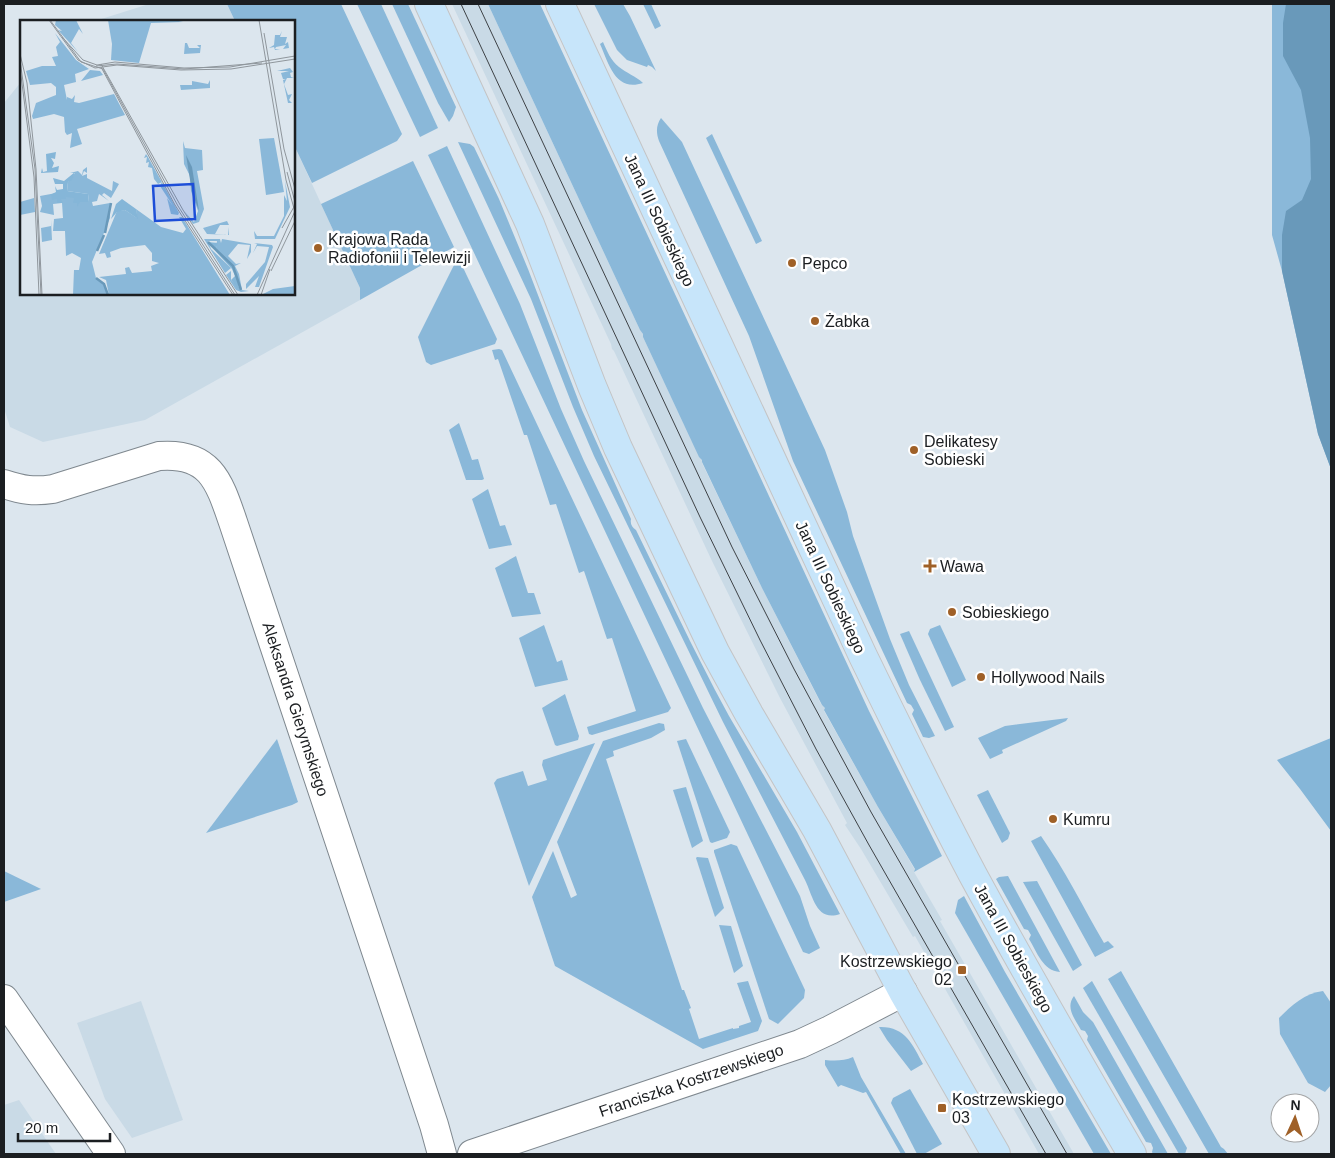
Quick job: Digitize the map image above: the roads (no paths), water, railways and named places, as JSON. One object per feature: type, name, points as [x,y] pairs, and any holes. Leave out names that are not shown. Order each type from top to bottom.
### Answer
[{"type":"main road","points":[[429,4],[530,224],[598,402],[637,489],[715,652],[817,830],[904,992],[996,1154]]},
{"type":"main road","name":"Jana III Sobieskiego","points":[[560,4],[863,656],[910,751],[1004,932],[1132,1154]]},
{"type":"street","name":"Aleksandra Gierymskiego","points":[[4,484],[36,491],[53,489],[159,456],[171,455],[196,461],[216,479],[233,522],[320,781],[442,1154]]},
{"type":"street","name":"Franciszka Kostrzewskiego","points":[[472,1154],[800,1044],[904,992]]},
{"type":"street","points":[[4,999],[111,1154]]},
{"type":"tram line","points":[[461,4],[700,517],[760,640],[816,749],[869,845],[1046,1154]]},
{"type":"tram line","points":[[478,4],[732,547],[794,669],[871,812],[1067,1154]]},
{"type":"place","name":"Krajowa Rada Radiofonii i Telewizji","points":[[318,248]]},
{"type":"place","name":"Pepco","points":[[792,263]]},
{"type":"place","name":"Żabka","points":[[815,321]]},
{"type":"place","name":"Delikatesy Sobieski","points":[[914,450]]},
{"type":"place","name":"Wawa","points":[[930,566]]},
{"type":"place","name":"Sobieskiego","points":[[952,612]]},
{"type":"place","name":"Hollywood Nails","points":[[981,677]]},
{"type":"place","name":"Kumru","points":[[1053,819]]},
{"type":"place","name":"Kostrzewskiego 02","points":[[962,970]]},
{"type":"place","name":"Kostrzewskiego 03","points":[[942,1108]]}]
